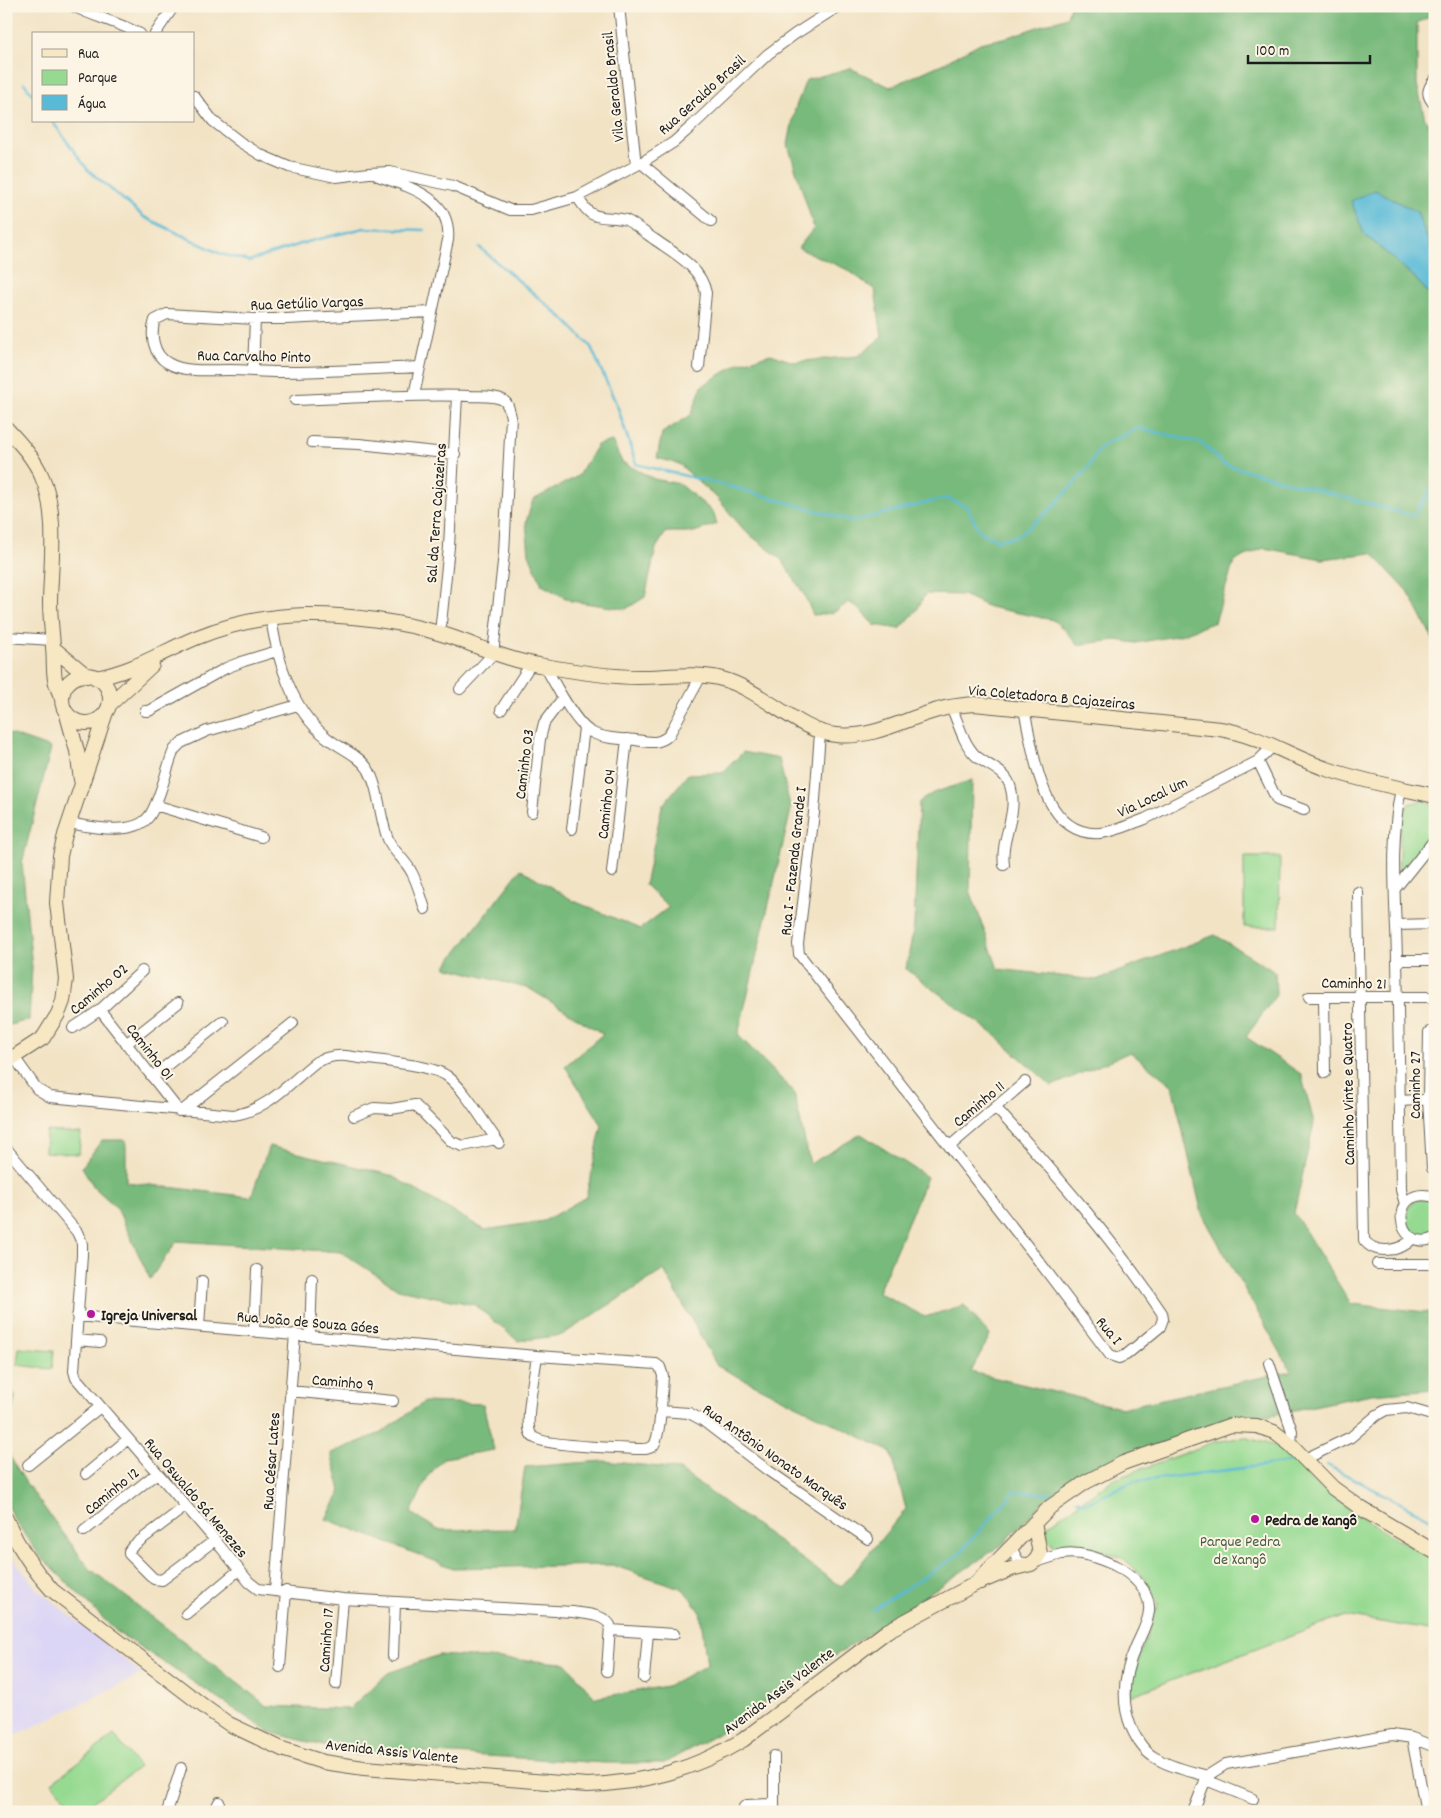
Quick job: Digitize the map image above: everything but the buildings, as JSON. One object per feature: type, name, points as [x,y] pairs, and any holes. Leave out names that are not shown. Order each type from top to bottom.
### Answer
[{"type":"main road","points":[[6,428],[30,456],[42,476],[47,491],[52,539],[50,603],[53,674],[67,715],[82,785]]},
{"type":"main road","name":"Via Coletadora B Cajazeiras","points":[[91,677],[126,671],[183,644],[238,624],[271,618],[328,615],[384,622],[440,633],[493,654],[538,665],[637,677],[701,676],[723,679],[754,693],[820,733],[836,735],[866,734],[951,706],[974,704],[1227,730],[1247,735],[1326,769],[1435,796]]},
{"type":"main road","points":[[10,1060],[43,1038],[58,1014],[66,991],[57,903],[60,856],[110,697],[103,683],[91,677],[53,644]]},
{"type":"main road","name":"Via Coletadora B Cajazeiras","points":[[107,709],[138,676],[167,653]]},
{"type":"main road","points":[[62,698],[67,685],[73,680],[91,677]]},
{"type":"main road","points":[[67,715],[82,723],[91,723],[100,719],[107,709]]},
{"type":"main road","name":"Avenida Assis Valente","points":[[6,1519],[22,1553],[58,1595],[210,1711],[229,1724],[282,1749],[323,1762],[364,1768],[573,1784],[624,1782],[668,1773],[685,1769],[722,1752],[743,1740],[888,1632],[975,1584],[1050,1507],[1086,1482],[1124,1463],[1231,1425],[1257,1426],[1274,1432],[1291,1445],[1333,1488],[1362,1509],[1435,1552]]},
{"type":"main road","points":[[975,1584],[1010,1569],[1031,1564],[1039,1557],[1040,1548],[1034,1523]]},
{"type":"street","points":[[73,6],[136,32]]},
{"type":"street","points":[[156,32],[174,6]]},
{"type":"street","name":"Vila Geraldo Brasil","points":[[619,6],[639,164]]},
{"type":"street","name":"Rua Geraldo Brasil","points":[[195,97],[206,113],[222,128],[249,148],[289,167],[336,177],[390,172],[453,186],[510,210],[531,210],[577,197],[639,164],[674,142],[768,54],[839,6]]},
{"type":"street","points":[[1435,79],[1428,88],[1428,96],[1435,105]]},
{"type":"street","points":[[639,164],[711,221]]},
{"type":"street","points":[[369,173],[418,191],[439,208],[448,222],[448,240],[414,395]]},
{"type":"street","points":[[577,197],[587,211],[593,215],[631,223],[682,257],[698,276],[706,293],[699,367]]},
{"type":"street","name":"Rua Getúlio Vargas","points":[[184,314],[255,319],[286,319],[431,312]]},
{"type":"street","name":"Rua Carvalho Pinto","points":[[184,314],[160,316],[155,320],[152,328],[152,340],[158,353],[166,362],[175,367],[278,372],[420,367]]},
{"type":"street","points":[[253,371],[255,319]]},
{"type":"street","points":[[296,400],[414,395],[457,396],[497,398],[504,401],[509,407],[504,553],[493,654],[460,689]]},
{"type":"street","name":"Sal da Terra Cajazeiras","points":[[440,633],[449,546],[457,396]]},
{"type":"street","points":[[312,442],[359,444],[455,454]]},
{"type":"street","points":[[271,618],[277,651],[298,705],[321,732],[355,756],[367,769],[377,796],[388,840],[412,873],[425,909]]},
{"type":"street","points":[[6,637],[53,644]]},
{"type":"street","points":[[145,711],[150,711],[198,682],[226,668],[277,651]]},
{"type":"street","points":[[500,710],[538,665],[584,728],[599,735],[655,742],[664,740],[669,735],[701,676]]},
{"type":"street","name":"Caminho 03","points":[[532,812],[540,738],[544,723],[563,698]]},
{"type":"street","points":[[70,823],[105,829],[135,825],[148,817],[155,805],[174,750],[181,743],[207,731],[298,705]]},
{"type":"street","points":[[951,706],[965,740],[975,755],[1008,778],[1012,790],[1012,812],[1004,844],[1004,865]]},
{"type":"street","name":"Via Local Um","points":[[1024,710],[1046,795],[1056,813],[1067,824],[1082,830],[1100,833],[1145,819],[1258,761],[1274,746]]},
{"type":"street","name":"Caminho 04","points":[[572,829],[584,728]]},
{"type":"street","name":"Rua I - Fazenda Grande I","points":[[820,733],[814,813],[798,950],[802,960],[878,1056]]},
{"type":"street","name":"Caminho 04","points":[[612,872],[627,739]]},
{"type":"street","points":[[1258,761],[1277,800],[1304,810]]},
{"type":"street","points":[[1401,789],[1396,810],[1394,872],[1401,1190],[1405,1204]]},
{"type":"street","points":[[155,805],[261,837]]},
{"type":"street","points":[[1395,889],[1435,839]]},
{"type":"street","name":"Caminho Vinte e Quatro","points":[[1358,892],[1364,1240],[1373,1248],[1387,1250],[1403,1246],[1413,1238]]},
{"type":"street","points":[[1396,925],[1433,924]]},
{"type":"street","points":[[1397,960],[1435,960]]},
{"type":"street","name":"Caminho 02","points":[[73,1028],[100,1010],[142,971]]},
{"type":"street","name":"Caminho 21","points":[[1310,997],[1435,997]]},
{"type":"street","points":[[1324,997],[1325,1073]]},
{"type":"street","points":[[126,1044],[178,1003]]},
{"type":"street","name":"Caminho 01","points":[[100,1010],[181,1111]]},
{"type":"street","points":[[152,1077],[223,1021]]},
{"type":"street","points":[[181,1111],[293,1023]]},
{"type":"street","name":"Caminho 27","points":[[1429,1032],[1432,1168]]},
{"type":"street","points":[[10,1060],[37,1090],[50,1097],[233,1115],[255,1110],[316,1062],[338,1056],[437,1070],[457,1085],[497,1141],[464,1146],[452,1142],[415,1105],[392,1109],[374,1108],[354,1116]]},
{"type":"street","name":"Rua I","points":[[878,1056],[950,1146],[1110,1355],[1114,1358],[1126,1355],[1160,1327],[1163,1320],[1162,1313],[1104,1233],[996,1108]]},
{"type":"street","name":"Caminho 11","points":[[950,1146],[1025,1082]]},
{"type":"street","points":[[1400,1101],[1431,1099]]},
{"type":"street","name":"Rua Oswaldo Sá Menezes","points":[[6,1148],[77,1232],[82,1243],[74,1371],[76,1378],[249,1582],[258,1589],[343,1599],[573,1612],[602,1618],[609,1622],[611,1630]]},
{"type":"street","points":[[1435,1197],[1416,1196],[1405,1204],[1400,1219],[1402,1227],[1413,1238],[1422,1241],[1435,1238]]},
{"type":"street","points":[[1377,1264],[1435,1264]]},
{"type":"street","points":[[254,1331],[257,1270]]},
{"type":"street","points":[[310,1335],[312,1279]]},
{"type":"street","points":[[199,1326],[202,1281]]},
{"type":"street","name":"Rua João de Souza Góes","points":[[77,1316],[536,1356],[656,1364],[660,1367],[663,1376],[661,1411],[656,1440],[651,1448],[560,1444],[544,1442],[535,1438],[530,1434],[529,1423],[536,1356]]},
{"type":"street","name":"Rua César Lates","points":[[280,1667],[280,1591],[290,1391],[295,1334]]},
{"type":"street","points":[[76,1340],[100,1342]]},
{"type":"street","points":[[1269,1363],[1292,1431],[1291,1445]]},
{"type":"street","name":"Caminho 9","points":[[290,1391],[392,1401]]},
{"type":"street","points":[[28,1465],[100,1407]]},
{"type":"street","points":[[1305,1459],[1351,1437],[1377,1414],[1386,1410],[1407,1408],[1435,1416]]},
{"type":"street","name":"Rua Antônio Nonato Marquês","points":[[661,1411],[689,1413],[702,1420],[766,1469],[868,1539]]},
{"type":"street","points":[[86,1474],[128,1439]]},
{"type":"street","name":"Caminho 12","points":[[84,1531],[156,1473]]},
{"type":"street","points":[[186,1506],[150,1532],[130,1549],[129,1554],[154,1579],[162,1580],[215,1540]]},
{"type":"street","points":[[1063,1554],[1031,1564],[1018,1562],[1015,1543],[1032,1542],[1052,1553],[1076,1553],[1113,1565],[1131,1575],[1145,1594],[1149,1610],[1144,1629],[1126,1673],[1124,1689],[1127,1716],[1138,1740],[1149,1754],[1161,1761],[1207,1778],[1253,1799]]},
{"type":"street","points":[[186,1614],[240,1570]]},
{"type":"street","name":"Caminho 17","points":[[336,1684],[343,1599]]},
{"type":"street","points":[[393,1656],[395,1603]]},
{"type":"street","points":[[607,1672],[611,1630],[674,1634]]},
{"type":"street","points":[[644,1678],[648,1633]]},
{"type":"street","points":[[1193,1812],[1207,1778],[1226,1764],[1392,1735],[1412,1738],[1435,1746]]},
{"type":"street","points":[[1412,1738],[1426,1812]]},
{"type":"street","points":[[774,1756],[775,1809]]},
{"type":"street","points":[[166,1812],[181,1768]]},
{"type":"street","points":[[742,1812],[747,1805],[771,1804],[775,1809]]},
{"type":"shaded area","points":[[6,1544],[14,1560],[36,1588],[142,1674],[6,1740]]},
{"type":"green space","points":[[1070,6],[1435,6],[1435,14],[1417,23],[1417,84],[1425,119],[1435,137],[1435,253],[1364,234],[1412,275],[1435,300],[1435,643],[1409,593],[1372,553],[1322,559],[1264,548],[1234,561],[1215,622],[1180,635],[1136,643],[1116,640],[1077,645],[1065,630],[1053,620],[989,607],[963,595],[925,594],[917,610],[900,629],[874,625],[860,610],[849,602],[833,613],[813,615],[804,594],[781,559],[745,531],[717,498],[679,464],[657,458],[662,433],[691,415],[702,386],[739,363],[771,354],[793,362],[858,356],[882,337],[875,290],[848,270],[798,248],[814,228],[788,145],[795,109],[806,80],[850,68],[890,87],[944,63],[980,43],[1008,37],[1067,17]]},
{"type":"green space","points":[[612,441],[622,462],[654,479],[680,484],[713,512],[717,524],[694,532],[666,532],[656,548],[645,597],[626,609],[571,601],[542,585],[529,554],[526,522],[533,500],[578,476],[597,445]]},
{"type":"green space","points":[[7,733],[51,748],[22,863],[32,967],[29,1020],[6,1026]]},
{"type":"green space","points":[[743,752],[779,759],[791,810],[738,1035],[794,1092],[810,1164],[861,1134],[927,1177],[878,1292],[925,1317],[964,1305],[990,1335],[971,1372],[1121,1408],[1291,1371],[1202,1214],[1172,1085],[1130,1052],[1052,1086],[991,1032],[906,969],[914,926],[919,802],[933,793],[972,780],[970,890],[998,969],[1096,980],[1215,935],[1275,972],[1276,995],[1246,1037],[1301,1074],[1314,1123],[1294,1213],[1351,1304],[1435,1313],[1435,1389],[1371,1394],[1233,1423],[1113,1459],[1046,1499],[1003,1544],[716,1735],[664,1763],[605,1763],[402,1751],[359,1755],[269,1732],[116,1631],[39,1555],[11,1514],[6,1498],[6,1450],[26,1483],[89,1568],[267,1706],[349,1709],[388,1673],[439,1655],[566,1663],[595,1698],[667,1686],[707,1665],[700,1611],[683,1589],[612,1565],[453,1568],[326,1519],[341,1491],[331,1453],[381,1433],[424,1402],[483,1404],[494,1450],[444,1458],[428,1476],[411,1513],[438,1530],[515,1529],[525,1467],[604,1461],[678,1469],[841,1587],[906,1509],[891,1452],[717,1366],[664,1270],[562,1335],[518,1341],[475,1305],[398,1289],[341,1252],[177,1241],[150,1279],[117,1208],[94,1187],[82,1167],[102,1140],[126,1140],[126,1182],[251,1197],[269,1146],[390,1175],[485,1230],[544,1221],[586,1197],[602,1125],[565,1066],[603,1034],[530,989],[445,967],[521,869],[574,901],[640,929],[669,907],[645,885],[662,806],[688,774],[722,773]]},
{"type":"green space","points":[[1423,800],[1435,805],[1435,837],[1416,854],[1402,877],[1398,876],[1401,815],[1409,804]]},
{"type":"green space","points":[[1244,857],[1280,857],[1279,927],[1244,927]]},
{"type":"green space","points":[[46,1131],[81,1133],[79,1154],[45,1152]]},
{"type":"green space","points":[[1419,1199],[1431,1200],[1435,1203],[1435,1233],[1421,1235],[1415,1233],[1406,1224],[1406,1212],[1409,1206]]},
{"type":"green space","points":[[19,1348],[54,1351],[52,1369],[17,1365]]},
{"type":"green space","points":[[6,1377],[15,1397],[6,1446]]},
{"type":"green space","name":"Parque Pedra de Xangô","points":[[1245,1437],[1281,1448],[1311,1481],[1373,1525],[1435,1561],[1435,1631],[1345,1616],[1130,1696],[1134,1673],[1158,1604],[1143,1576],[1123,1558],[1089,1547],[1056,1548],[1047,1536],[1048,1525],[1112,1480],[1214,1442]]},
{"type":"green space","points":[[114,1735],[139,1767],[79,1812],[75,1812],[52,1782]]},
{"type":"water","points":[[1375,190],[1417,212],[1432,251],[1435,253],[1435,300],[1412,275],[1364,234],[1351,201]]},
{"type":"waterway","points":[[24,83],[32,93]]},
{"type":"waterway","points":[[53,122],[88,170],[144,217],[221,254],[249,261],[307,242],[364,228],[424,230]]},
{"type":"waterway","points":[[479,247],[566,321],[591,347],[618,408],[636,464],[740,489],[853,521],[947,498],[967,507],[980,532],[998,540],[1018,536],[1051,509],[1087,469],[1101,446],[1139,428],[1202,443],[1223,464],[1414,516],[1435,483]]},
{"type":"waterway","points":[[1077,1500],[1087,1503],[1132,1482],[1291,1462]]},
{"type":"waterway","points":[[1327,1465],[1435,1521]]},
{"type":"waterway","points":[[872,1610],[957,1556],[1015,1491],[1058,1495]]},
{"type":"place","name":"Igreja Universal","points":[[91,1314]]},
{"type":"place","name":"Pedra de Xangô","points":[[1255,1519]]}]
